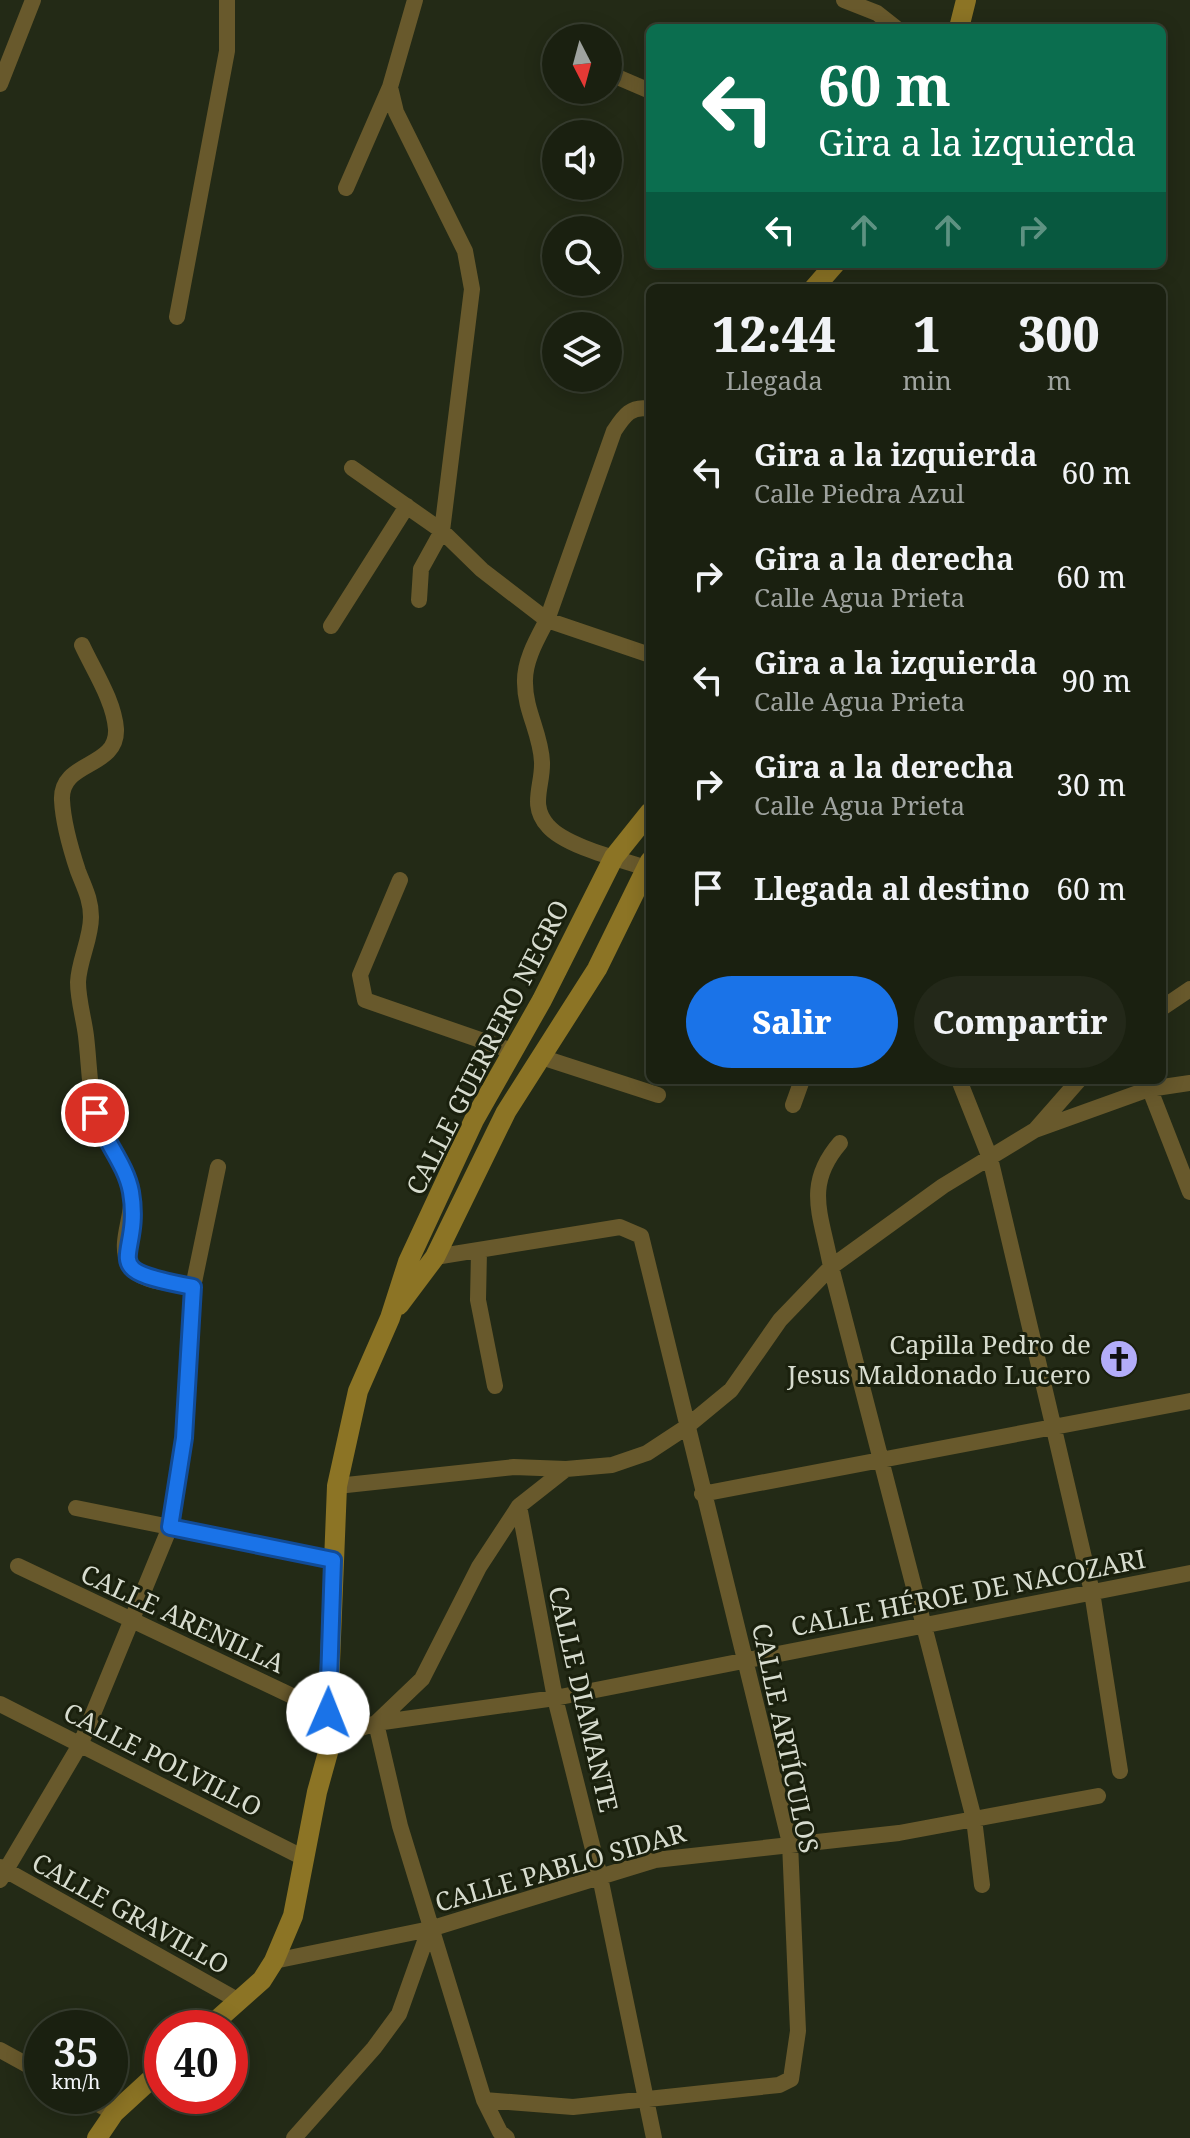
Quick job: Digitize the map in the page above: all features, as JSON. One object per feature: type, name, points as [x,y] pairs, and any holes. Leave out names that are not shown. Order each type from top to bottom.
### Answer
[{"type":"street","points":[[0,84],[4,63],[33,0]]},
{"type":"street","points":[[177,317],[227,51],[227,0]]},
{"type":"street","points":[[346,188],[390,87],[415,0]]},
{"type":"street","points":[[844,0],[877,13],[891,24]]},
{"type":"street","points":[[960,24],[966,0]]},
{"type":"street","points":[[622,79],[646,89]]},
{"type":"street","points":[[390,87],[396,112],[465,251],[472,289],[442,531],[421,569],[419,600]]},
{"type":"street","points":[[818,284],[832,268]]},
{"type":"street","points":[[646,408],[628,411],[614,431],[547,620],[535,643],[525,683],[541,742],[542,778],[536,805],[549,827],[561,836],[614,857],[646,865]]},
{"type":"street","points":[[352,468],[442,531],[482,570],[547,620],[646,654]]},
{"type":"street","points":[[331,626],[407,506]]},
{"type":"street","points":[[82,645],[113,712],[116,733],[111,749],[94,764],[73,771],[65,782],[62,798],[78,871],[88,890],[91,918],[78,982],[95,1113],[131,1191],[132,1212],[125,1250],[128,1263],[138,1275],[193,1287]]},
{"type":"street","name":"CALLE GUERRERO NEGRO","points":[[229,2010],[274,1961],[293,1916],[332,1738],[328,1713],[337,1486],[358,1391],[440,1189],[614,857],[646,817]]},
{"type":"street","name":"CALLE GUERRERO NEGRO","points":[[390,1318],[435,1257],[506,1112],[597,969],[646,872]]},
{"type":"street","points":[[400,880],[360,975],[365,1000],[512,1051]]},
{"type":"street","points":[[1166,1005],[1190,989]]},
{"type":"street","points":[[541,1057],[658,1095]]},
{"type":"street","points":[[337,1486],[514,1467],[566,1469],[612,1465],[647,1453],[685,1428],[731,1390],[780,1320],[831,1267],[919,1202],[1035,1130],[1148,1085],[1190,1083]]},
{"type":"street","points":[[793,1105],[801,1084]]},
{"type":"street","points":[[961,1084],[990,1158],[1092,1592],[1120,1771]]},
{"type":"street","points":[[1035,1130],[1075,1084]]},
{"type":"street","points":[[1148,1085],[1190,1192]]},
{"type":"street","points":[[840,1143],[821,1164],[816,1188],[831,1267],[878,1461],[974,1819],[982,1885]]},
{"type":"street","points":[[2,1872],[81,1743],[129,1620],[170,1527],[184,1438],[193,1287],[218,1167]]},
{"type":"street","name":"CALLE ARTÍCULOS","points":[[479,1251],[620,1227],[641,1236],[685,1428],[790,1843],[798,2031],[791,2079],[779,2085],[573,2107],[484,2100]]},
{"type":"street","points":[[435,1257],[479,1251],[478,1300],[495,1386]]},
{"type":"street","points":[[702,1494],[1190,1401]]},
{"type":"street","points":[[507,2138],[500,2132],[484,2100],[430,1929],[400,1826],[376,1723],[422,1679],[479,1567],[519,1506],[566,1469]]},
{"type":"street","name":"CALLE DIAMANTE","points":[[519,1506],[555,1698],[600,1877],[654,2138]]},
{"type":"street","points":[[76,1508],[333,1560]]},
{"type":"street","name":"CALLE ARENILLA","points":[[18,1566],[328,1713]]},
{"type":"street","name":"CALLE HÉROE DE NACOZARI","points":[[332,1738],[376,1723],[555,1698],[1190,1573]]},
{"type":"street","name":"CALLE POLVILLO","points":[[0,1704],[304,1858]]},
{"type":"street","name":"CALLE PABLO SIDAR","points":[[274,1961],[430,1929],[655,1860],[899,1833],[1098,1796]]},
{"type":"street","name":"CALLE GRAVILLO","points":[[2,1872],[239,2001]]},
{"type":"street","points":[[294,2138],[374,2048],[399,2014],[430,1929]]},
{"type":"street","points":[[0,2050],[24,2063]]},
{"type":"street","points":[[128,2100],[144,2086]]},
{"type":"street","points":[[97,2138],[113,2114]]},
{"type":"place","name":"Capilla Pedro de Jesus Maldonado Lucero","points":[[1119,1359]]},
{"type":"route","points":[[95,1113],[102,1134],[127,1177],[131,1191],[132,1212],[125,1250],[128,1263],[138,1275],[193,1287],[184,1438],[170,1527],[333,1560],[328,1713]]}]
